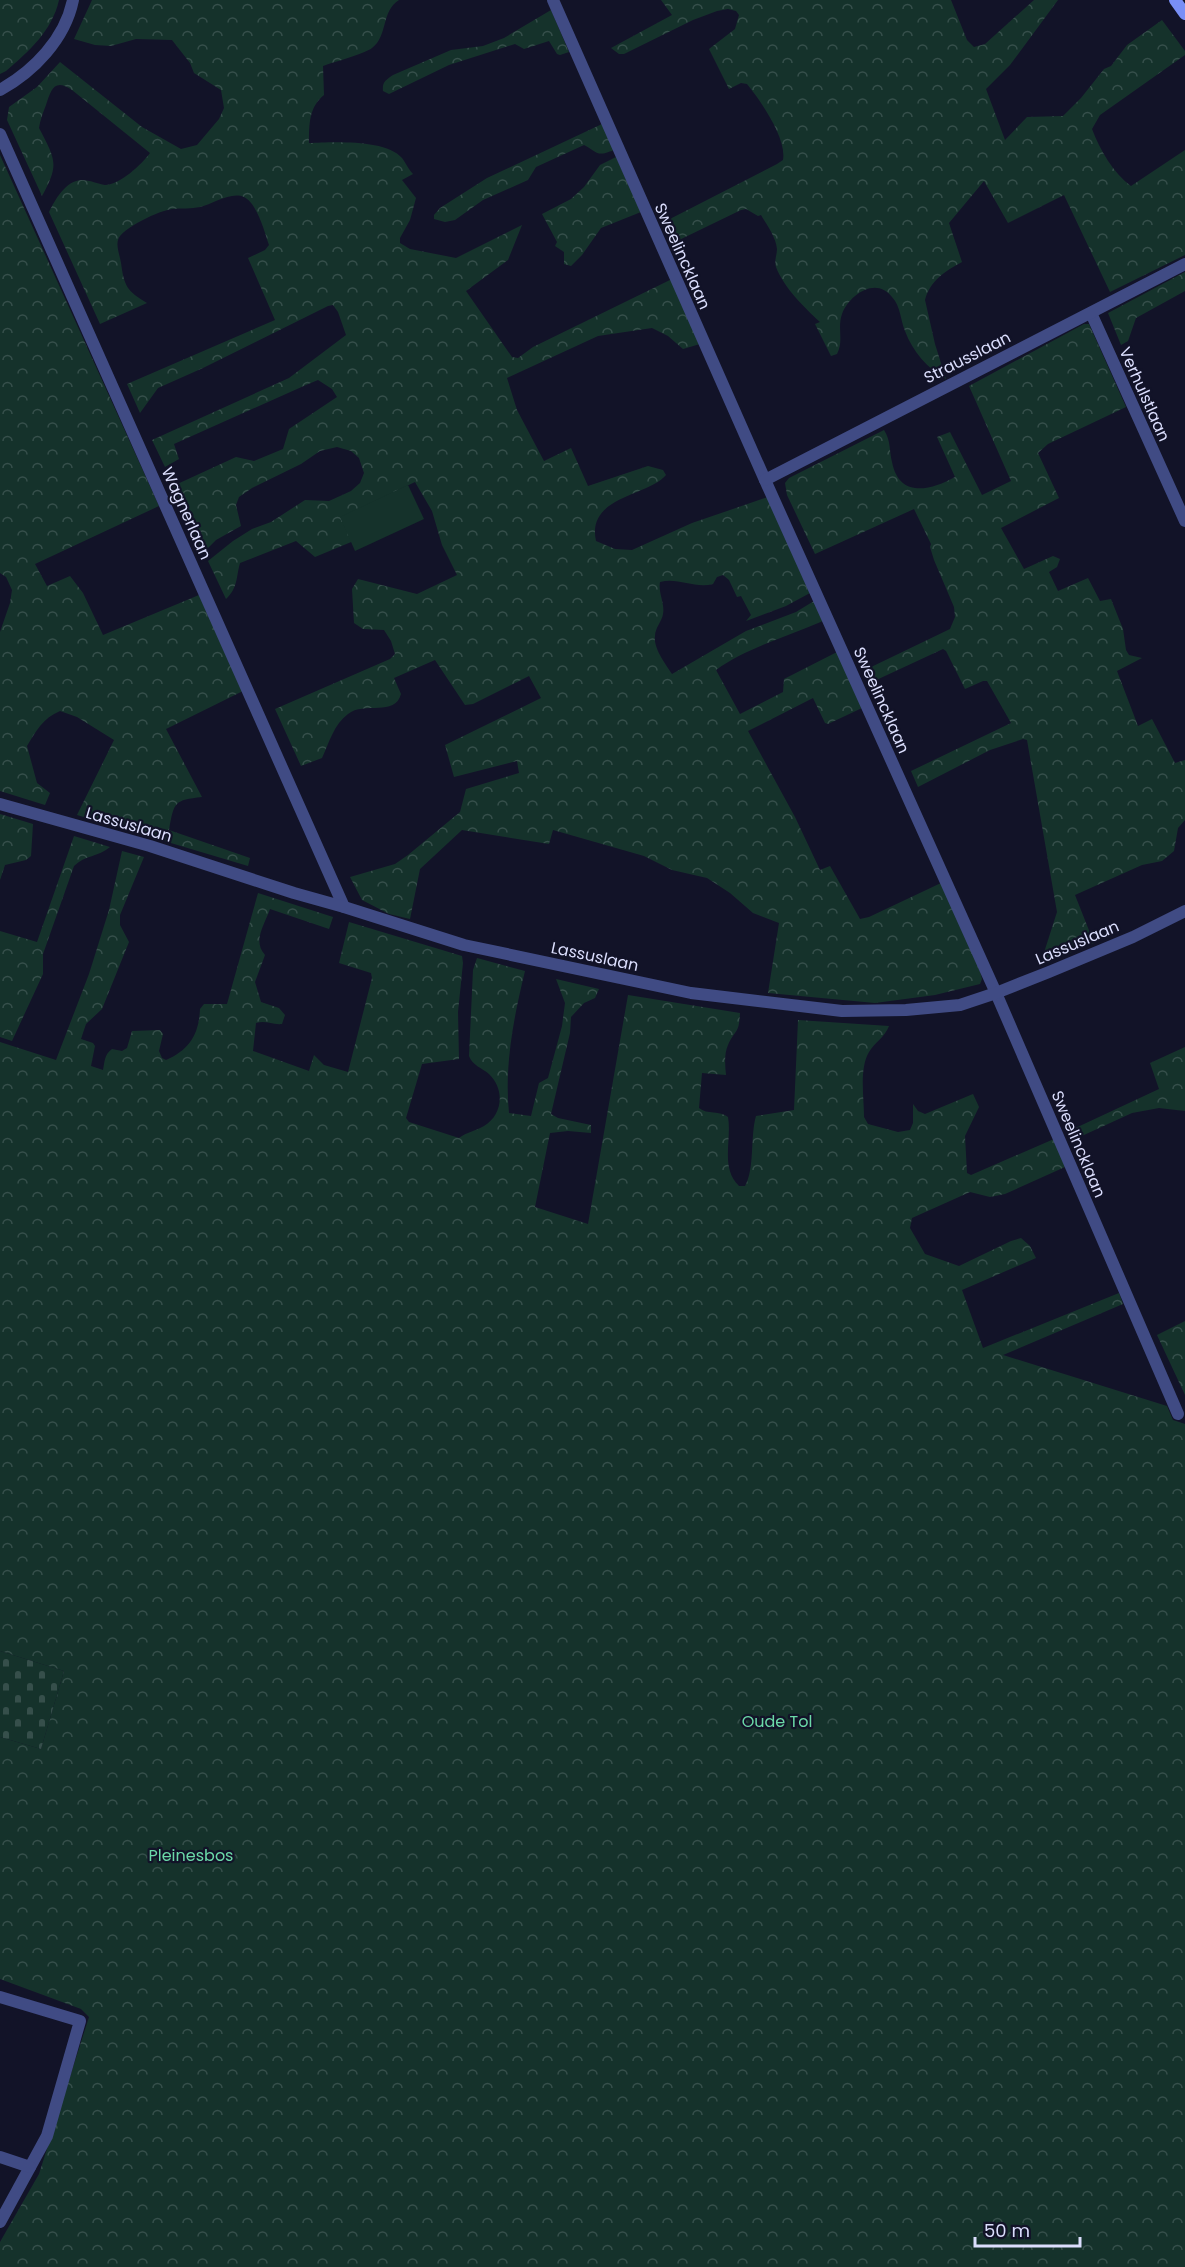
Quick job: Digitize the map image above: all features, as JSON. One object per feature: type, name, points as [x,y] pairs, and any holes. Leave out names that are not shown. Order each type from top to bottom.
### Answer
[{"type":"main road","points":[[1175,0],[1185,14]]},
{"type":"street","points":[[0,90],[18,80],[49,51],[70,14],[73,0]]},
{"type":"street","name":"Sweelincklaan","points":[[554,0],[765,480],[996,993],[1178,1414]]},
{"type":"street","name":"Wagnerlaan","points":[[0,134],[344,907]]},
{"type":"street","name":"Strausslaan","points":[[765,480],[1185,264]]},
{"type":"street","name":"Verhulstlaan","points":[[1091,313],[1185,521]]},
{"type":"street","name":"Lassuslaan","points":[[0,804],[150,846],[464,945],[691,993],[842,1011],[906,1010],[960,1005],[996,993],[1133,936],[1185,911]]},
{"type":"street","points":[[0,1997],[80,2021],[47,2136],[0,2222]]},
{"type":"street","points":[[0,2157],[30,2167]]},
{"type":"green space","points":[[0,0],[59,0],[51,21],[38,40],[15,63],[0,74]]},
{"type":"green space","points":[[92,0],[399,0],[389,10],[380,37],[372,48],[323,66],[324,95],[313,110],[309,143],[344,142],[372,145],[394,152],[402,158],[413,174],[402,180],[416,198],[410,220],[400,238],[400,243],[410,249],[456,258],[522,225],[508,260],[466,291],[512,357],[518,358],[533,347],[672,279],[700,344],[683,349],[668,336],[652,328],[598,336],[507,378],[517,410],[544,461],[571,448],[588,486],[648,466],[663,470],[666,475],[658,482],[621,499],[600,515],[595,526],[596,541],[615,549],[632,550],[692,523],[768,497],[810,593],[786,606],[746,621],[751,615],[741,596],[737,597],[729,580],[723,575],[717,577],[713,584],[706,585],[673,581],[660,582],[663,610],[655,633],[658,651],[672,674],[746,631],[796,612],[814,601],[823,621],[754,649],[716,670],[740,714],[783,692],[784,679],[837,652],[862,708],[828,724],[825,723],[813,698],[748,731],[795,817],[820,870],[830,866],[860,919],[869,917],[941,883],[980,971],[982,979],[980,984],[935,995],[875,1003],[768,993],[779,923],[753,913],[730,893],[707,878],[672,870],[644,856],[553,830],[549,844],[462,830],[420,869],[410,919],[389,914],[362,900],[350,877],[395,864],[408,855],[460,812],[466,789],[519,773],[517,761],[454,777],[445,745],[541,698],[529,676],[473,704],[465,705],[435,660],[394,678],[401,694],[398,701],[392,705],[355,710],[348,714],[335,728],[322,758],[301,766],[275,709],[390,659],[395,654],[384,630],[363,629],[354,623],[352,589],[358,579],[417,594],[457,575],[442,545],[432,511],[415,482],[344,516],[356,540],[315,557],[296,541],[240,563],[235,586],[226,599],[208,561],[252,529],[271,522],[305,500],[329,501],[351,491],[360,483],[364,473],[359,458],[351,451],[337,447],[320,451],[301,464],[252,488],[239,497],[236,505],[241,526],[216,540],[203,553],[173,486],[236,457],[254,461],[283,449],[289,429],[337,397],[332,389],[318,380],[174,444],[179,459],[165,467],[152,440],[289,378],[346,335],[338,312],[333,305],[328,306],[158,388],[140,413],[127,384],[275,320],[248,258],[265,250],[269,245],[253,205],[244,197],[228,197],[200,207],[172,209],[151,216],[126,230],[118,240],[118,252],[125,283],[135,295],[147,303],[100,324],[49,212],[54,202],[71,183],[82,180],[105,185],[117,182],[142,163],[150,153],[72,90],[61,85],[54,87],[39,128],[49,147],[53,162],[51,176],[42,196],[7,120],[9,107],[37,87],[60,62],[142,127],[181,149],[197,145],[219,119],[224,108],[221,90],[194,73],[190,63],[172,40],[136,39],[111,46],[95,45],[74,39]]},
{"type":"green space","points":[[661,0],[951,0],[967,40],[974,47],[985,44],[1034,0],[1058,0],[1010,65],[986,89],[1005,140],[1027,117],[1063,116],[1104,69],[1111,66],[1127,45],[1162,20],[1185,51],[1185,55],[1100,115],[1092,129],[1118,175],[1131,186],[1185,150],[1185,255],[1110,292],[1064,195],[1008,223],[984,181],[949,223],[962,262],[939,277],[930,287],[925,300],[946,379],[927,365],[916,353],[908,339],[895,301],[886,291],[878,288],[864,290],[846,307],[840,324],[839,349],[837,354],[831,356],[815,324],[820,322],[795,297],[775,265],[777,249],[775,240],[761,215],[758,216],[746,209],[741,210],[675,242],[666,221],[777,164],[783,160],[783,151],[777,131],[759,100],[747,84],[741,83],[729,89],[709,49],[735,29],[739,15],[736,11],[728,9],[717,11],[693,20],[624,54],[619,54],[611,48],[672,15]]},
{"type":"green space","points":[[551,10],[569,52],[557,54],[549,41],[524,49],[515,44],[449,65],[389,94],[383,91],[383,85],[393,75],[451,50],[483,46],[504,38]]},
{"type":"green space","points":[[602,124],[614,150],[601,154],[584,145],[536,167],[528,180],[483,200],[455,220],[445,222],[434,219],[434,215],[440,208],[487,178]]},
{"type":"green space","points":[[0,155],[159,506],[35,564],[47,586],[70,576],[83,593],[103,635],[199,595],[243,691],[166,729],[202,797],[186,799],[177,804],[172,813],[169,830],[250,858],[248,866],[77,815],[114,740],[77,717],[60,711],[44,721],[27,746],[37,783],[50,793],[45,805],[0,791],[0,632],[12,590],[6,577],[0,573]]},
{"type":"green space","points":[[616,157],[641,212],[601,228],[582,255],[571,266],[564,264],[564,252],[555,246],[557,242],[542,214],[571,199],[584,187],[600,165]]},
{"type":"green space","points":[[1185,272],[1185,291],[1136,318],[1128,341],[1121,345],[1108,313]]},
{"type":"green space","points":[[1084,324],[1089,324],[1126,407],[1048,444],[1038,453],[1059,498],[1001,528],[1024,569],[1053,556],[1060,559],[1057,567],[1049,572],[1058,591],[1088,578],[1100,601],[1111,599],[1123,629],[1126,650],[1129,655],[1142,658],[1117,671],[1138,726],[1152,719],[1175,763],[1185,760],[1185,820],[1178,828],[1174,851],[1162,861],[1142,865],[1075,895],[1094,943],[1040,965],[1057,912],[1027,740],[1023,739],[990,750],[918,787],[911,771],[1011,723],[987,681],[965,689],[943,649],[872,682],[867,669],[950,629],[955,617],[954,607],[934,560],[931,544],[914,509],[815,554],[787,495],[785,483],[789,478],[884,430],[896,474],[901,482],[908,486],[926,488],[955,477],[937,437],[950,432],[982,495],[1011,481],[969,386]]},
{"type":"green space","points":[[408,485],[424,519],[355,551],[340,517]]},
{"type":"green space","points":[[0,814],[33,824],[31,856],[26,860],[5,865],[0,880]]},
{"type":"green space","points":[[74,836],[110,847],[74,866],[43,954],[43,974],[12,1041],[0,1037],[0,931],[37,942]]},
{"type":"green space","points":[[122,851],[144,857],[120,915],[120,925],[129,942],[102,1009],[86,1024],[81,1039],[95,1046],[91,1066],[103,1070],[105,1058],[112,1049],[122,1051],[127,1048],[132,1031],[160,1030],[163,1034],[159,1051],[162,1058],[166,1060],[174,1056],[187,1046],[195,1034],[200,1009],[204,1004],[227,1004],[258,893],[333,917],[329,929],[270,909],[260,938],[261,950],[265,955],[255,982],[261,1002],[279,1008],[285,1015],[282,1024],[256,1023],[253,1051],[309,1071],[314,1055],[324,1065],[348,1072],[372,978],[371,973],[339,963],[349,922],[462,956],[458,1012],[459,1059],[422,1064],[406,1118],[409,1122],[459,1138],[490,1121],[500,1102],[498,1087],[494,1080],[469,1056],[473,970],[477,958],[525,971],[509,1059],[509,1113],[531,1116],[539,1083],[548,1078],[562,1026],[565,1003],[556,979],[599,989],[595,998],[584,1003],[571,1017],[570,1033],[551,1114],[558,1118],[591,1125],[591,1133],[568,1131],[550,1133],[535,1207],[588,1224],[628,995],[740,1013],[738,1029],[730,1040],[726,1052],[726,1075],[702,1073],[699,1108],[728,1117],[728,1162],[733,1179],[739,1186],[745,1186],[750,1171],[756,1116],[794,1110],[798,1020],[889,1026],[869,1052],[864,1066],[864,1117],[868,1124],[898,1132],[910,1130],[913,1123],[913,1104],[918,1111],[925,1114],[973,1094],[979,1107],[965,1136],[967,1173],[971,1175],[1054,1139],[1065,1167],[1005,1194],[990,1197],[970,1192],[912,1218],[910,1228],[925,1254],[959,1266],[1021,1238],[1030,1246],[1036,1258],[962,1290],[983,1348],[1119,1293],[1123,1304],[1003,1355],[1167,1406],[1173,1420],[1185,1424],[1185,2267],[0,2267],[0,2242],[39,2174],[89,2017],[81,2009],[0,1979],[0,1737],[41,1749],[64,1671],[0,1651],[0,1042],[56,1060],[89,974],[109,910]]},
{"type":"green space","points":[[1185,1047],[1185,1111],[1159,1108],[1132,1113],[1073,1140],[1069,1131],[1159,1089],[1150,1063]]},
{"type":"green space","points":[[1185,1321],[1185,1395],[1157,1335]]},
{"type":"green space","points":[[0,1651],[64,1671],[41,1749],[0,1737]]},
{"type":"park label","name":"Oude Tol","points":[[777,1721]]},
{"type":"park label","name":"Pleinesbos","points":[[191,1855]]}]
